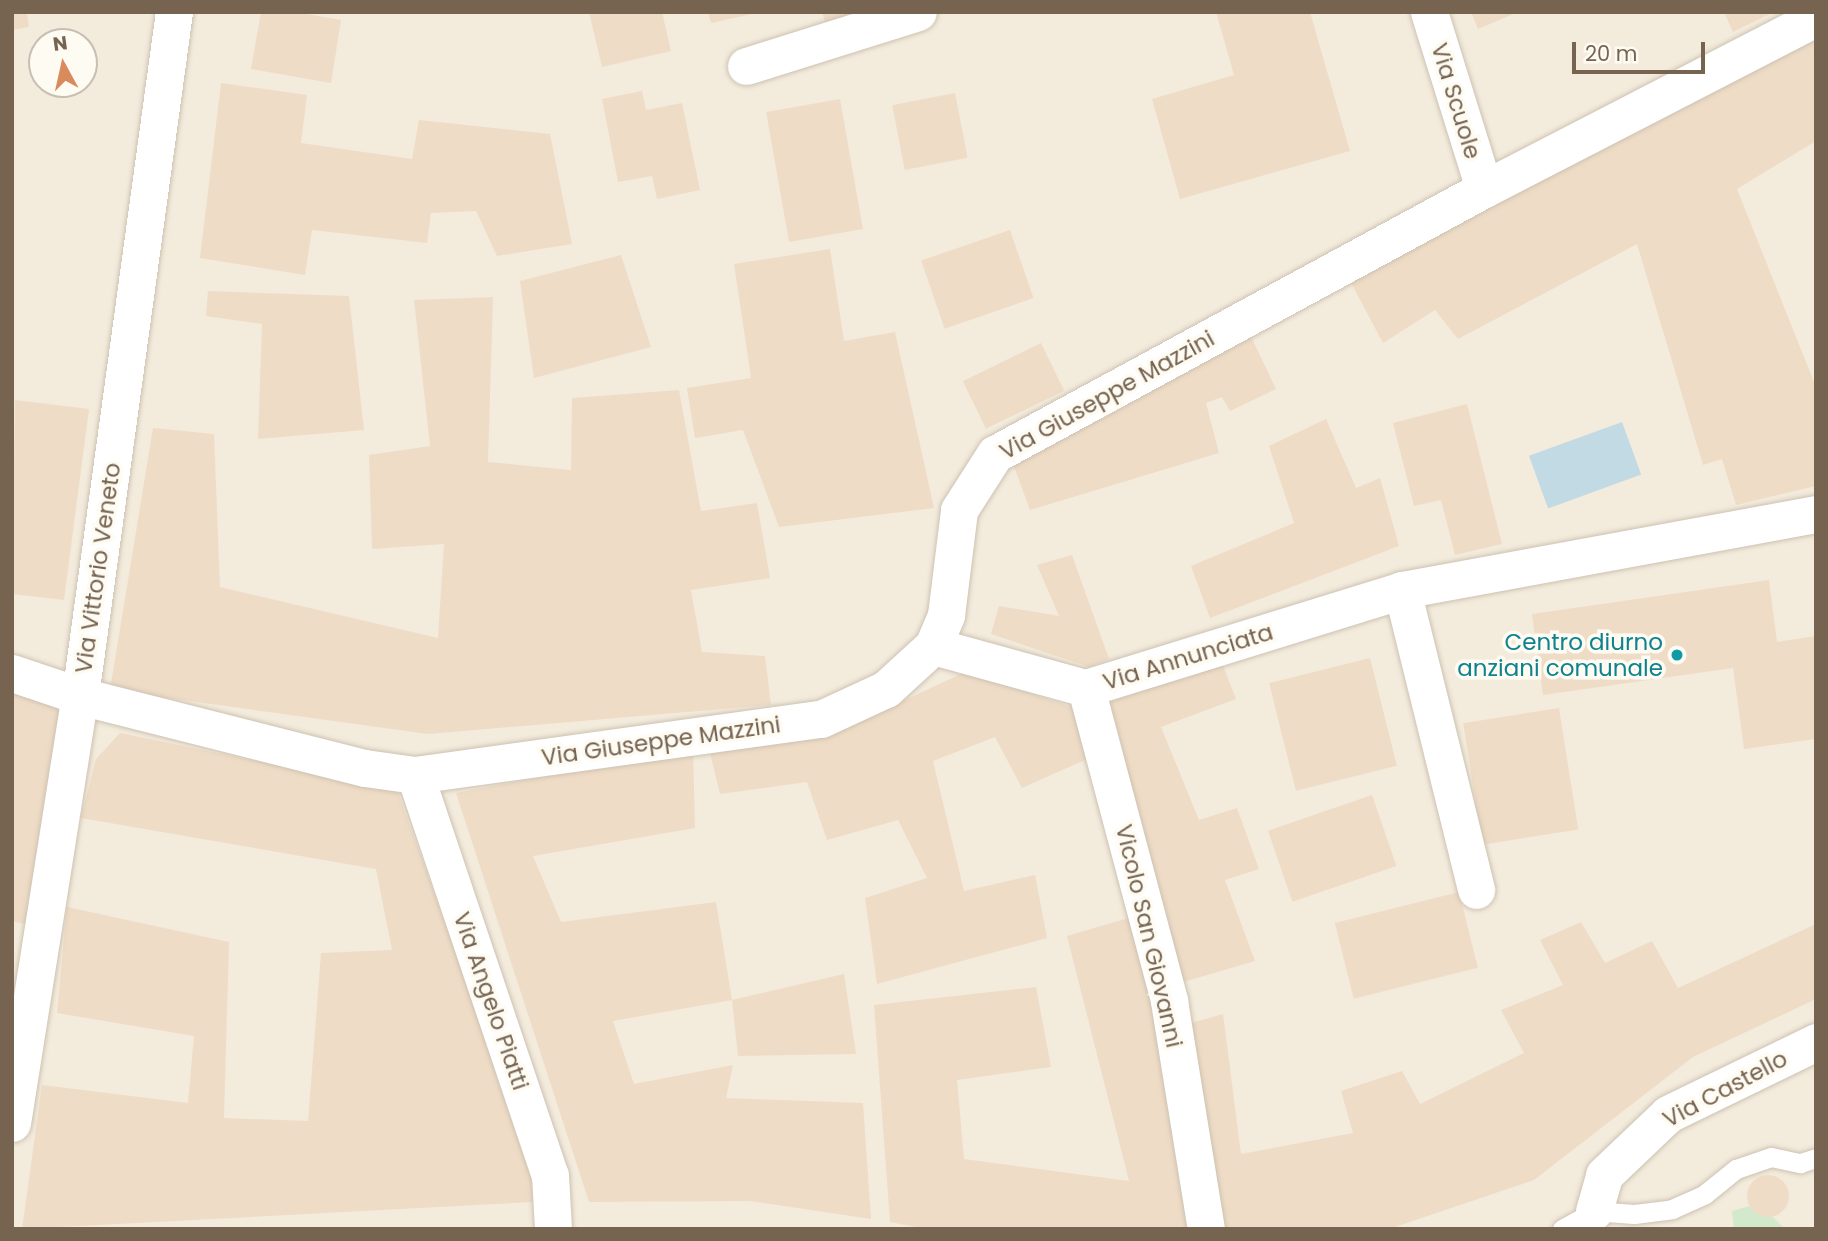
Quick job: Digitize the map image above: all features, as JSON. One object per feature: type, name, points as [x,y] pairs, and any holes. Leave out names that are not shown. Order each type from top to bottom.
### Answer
[{"type":"street","name":"Via Vittorio Veneto","points":[[12,1123],[80,696],[174,12]]},
{"type":"street","points":[[746,66],[918,12]]},
{"type":"street","name":"Via Scuole","points":[[1429,12],[1484,190]]},
{"type":"street","name":"Via Giuseppe Mazzini","points":[[12,673],[80,696],[365,768],[415,775],[821,719],[886,689],[933,646],[946,615],[959,510],[995,454],[1484,190],[1816,18]]},
{"type":"street","name":"Via Annunciata","points":[[933,646],[1086,688],[1402,590],[1816,514]]},
{"type":"street","points":[[1402,590],[1476,890]]},
{"type":"street","name":"Vicolo San Giovanni","points":[[1086,688],[1170,1001],[1206,1229]]},
{"type":"street","name":"Via Angelo Piatti","points":[[415,775],[550,1175],[553,1229]]},
{"type":"street","name":"Via Castello","points":[[1594,1211],[1604,1175],[1668,1114],[1816,1042]]},
{"type":"lane","points":[[1562,1229],[1594,1211],[1634,1214],[1672,1209],[1705,1194],[1736,1169],[1772,1157],[1800,1163],[1816,1158]]},
{"type":"shaded area","points":[[12,12],[1816,12],[1816,1229],[12,1229]]},
{"type":"green space","points":[[1750,1206],[1760,1215],[1773,1217],[1785,1229],[1734,1229],[1732,1211]]},
{"type":"water","points":[[1622,422],[1641,475],[1548,508],[1529,456]]},
{"type":"building","points":[[12,12],[27,12],[29,27],[12,30]]},
{"type":"building","points":[[261,12],[295,12],[341,20],[331,83],[251,69]]},
{"type":"building","points":[[589,12],[662,12],[671,51],[602,67]]},
{"type":"building","points":[[708,12],[755,12],[756,13],[711,23]]},
{"type":"building","points":[[822,12],[892,12],[828,31]]},
{"type":"building","points":[[1216,12],[1310,12],[1350,151],[1180,199],[1152,99],[1234,75]]},
{"type":"building","points":[[1471,12],[1518,12],[1478,29]]},
{"type":"building","points":[[1724,12],[1774,12],[1733,32]]},
{"type":"building","points":[[1816,38],[1816,141],[1737,189],[1816,387],[1816,486],[1736,505],[1722,459],[1703,465],[1637,244],[1458,339],[1435,310],[1383,343],[1349,279]]},
{"type":"building","points":[[221,83],[307,95],[301,143],[412,159],[419,120],[550,134],[572,244],[497,256],[476,211],[431,213],[427,243],[312,230],[305,275],[200,258]]},
{"type":"building","points":[[642,91],[646,110],[682,103],[700,190],[657,199],[652,176],[618,182],[602,99]]},
{"type":"building","points":[[955,93],[968,158],[905,170],[892,105]]},
{"type":"building","points":[[840,99],[863,229],[789,242],[766,112]]},
{"type":"building","points":[[1010,230],[1033,298],[945,329],[921,261]]},
{"type":"building","points":[[830,249],[844,341],[895,332],[934,508],[779,527],[743,430],[695,438],[687,388],[751,378],[734,264]]},
{"type":"building","points":[[621,255],[651,347],[534,378],[520,281]]},
{"type":"building","points":[[208,291],[349,296],[364,430],[258,439],[262,324],[206,316]]},
{"type":"building","points":[[493,297],[488,462],[571,470],[572,398],[679,390],[701,511],[757,503],[770,578],[691,590],[702,652],[765,656],[771,705],[428,734],[110,690],[153,428],[214,434],[220,587],[438,638],[444,544],[372,549],[369,455],[430,446],[414,300]]},
{"type":"building","points":[[1246,326],[1276,389],[1230,411],[1222,397],[1206,403],[1219,453],[1030,510],[1012,461]]},
{"type":"building","points":[[1041,343],[1064,391],[986,429],[963,381]]},
{"type":"building","points":[[15,400],[89,409],[64,600],[12,594]]},
{"type":"building","points":[[1467,404],[1502,544],[1455,555],[1441,500],[1414,506],[1393,423]]},
{"type":"building","points":[[1326,419],[1356,488],[1380,478],[1399,546],[1210,618],[1191,566],[1294,523],[1269,446]]},
{"type":"building","points":[[1072,555],[1109,659],[1089,667],[991,634],[999,606],[1059,616],[1037,565]]},
{"type":"building","name":"Centro diurno anziani comunale","points":[[1769,580],[1777,642],[1816,636],[1816,739],[1744,749],[1733,668],[1543,695],[1532,614]]},
{"type":"building","points":[[1220,658],[1236,699],[1161,727],[1199,820],[1237,808],[1259,869],[1225,880],[1255,961],[1180,983],[1100,705]]},
{"type":"building","points":[[1370,658],[1397,766],[1296,791],[1269,683]]},
{"type":"building","points":[[965,672],[1080,710],[1096,755],[1022,788],[995,737],[933,761],[964,891],[1035,875],[1047,938],[877,984],[865,898],[927,878],[898,820],[827,840],[807,782],[720,794],[709,749],[849,726]]},
{"type":"building","points":[[12,688],[61,703],[31,926],[12,921]]},
{"type":"building","points":[[1559,708],[1578,829],[1482,845],[1463,723]]},
{"type":"building","points":[[120,733],[397,790],[539,1182],[533,1202],[22,1229],[42,1085],[188,1103],[194,1036],[57,1013],[67,907],[229,942],[224,1118],[308,1121],[321,953],[392,950],[376,869],[81,818],[96,759]]},
{"type":"building","points":[[693,748],[695,828],[533,856],[561,922],[716,902],[732,1000],[613,1021],[634,1084],[733,1065],[726,1098],[863,1103],[871,1219],[750,1201],[589,1202],[456,793]]},
{"type":"building","points":[[1372,795],[1396,866],[1292,902],[1268,831]]},
{"type":"building","points":[[1459,892],[1478,968],[1354,999],[1335,923]]},
{"type":"building","points":[[1132,917],[1192,1168],[1195,1229],[926,1229],[890,1222],[874,1005],[1036,987],[1051,1067],[957,1080],[964,1159],[1129,1181],[1067,936]]},
{"type":"building","points":[[1581,922],[1605,963],[1652,941],[1678,988],[1816,924],[1816,999],[1693,1057],[1534,1180],[1389,1229],[1217,1229],[1184,1025],[1223,1014],[1241,1154],[1353,1133],[1341,1091],[1402,1071],[1420,1104],[1524,1053],[1501,1010],[1563,985],[1540,940]]},
{"type":"building","points":[[844,974],[856,1054],[738,1056],[732,1000]]},
{"type":"building","points":[[1768,1175],[1783,1181],[1789,1196],[1783,1211],[1768,1217],[1753,1211],[1747,1196],[1753,1181]]},
{"type":"place","name":"Centro diurno anziani comunale","points":[[1677,655]]}]
